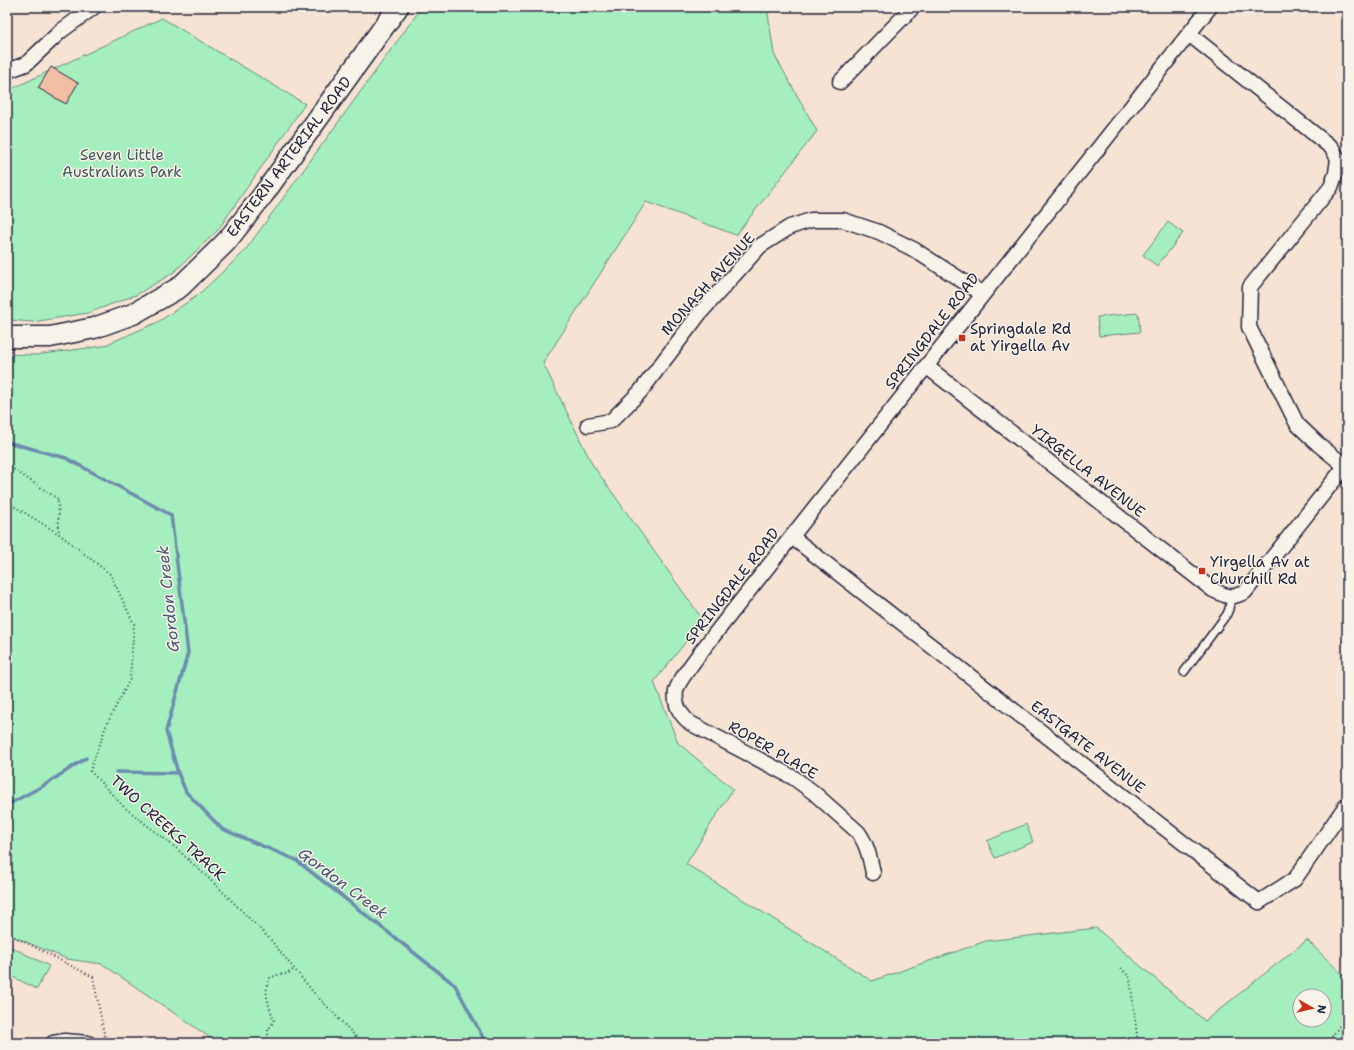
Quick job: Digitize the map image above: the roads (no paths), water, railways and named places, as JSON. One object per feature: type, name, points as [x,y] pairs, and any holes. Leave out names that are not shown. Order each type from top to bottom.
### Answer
[{"type":"main road","name":"EASTERN ARTERIAL ROAD","points":[[7,337],[50,337],[94,328],[133,314],[180,287],[226,242],[263,196],[398,7]]},
{"type":"street","points":[[7,69],[10,70],[26,64],[61,32],[94,7]]},
{"type":"street","points":[[840,82],[914,7]]},
{"type":"street","name":"SPRINGDALE ROAD","points":[[682,678],[725,621],[1210,7]]},
{"type":"street","points":[[1189,34],[1343,158],[1331,187],[1250,287],[1249,327],[1297,424],[1318,444],[1346,465],[1245,592],[1231,597]]},
{"type":"street","name":"MONASH AVENUE","points":[[588,425],[611,421],[640,392],[700,313],[760,246],[790,227],[811,220],[843,220],[880,232],[913,250],[983,294]]},
{"type":"street","name":"YIRGELLA AVENUE","points":[[926,366],[1213,590],[1231,597]]},
{"type":"street","name":"EASTGATE AVENUE","points":[[792,537],[1259,902],[1295,879],[1347,804]]},
{"type":"street","name":"ROPER PLACE","points":[[682,678],[676,690],[676,699],[677,708],[683,716],[690,723],[794,778],[813,792],[858,832],[868,848],[873,873]]},
{"type":"street","points":[[53,1043],[65,1041],[83,1043]]},
{"type":"lane","points":[[1184,672],[1227,614],[1231,597]]},
{"type":"waterway","name":"Gordon Creek","points":[[7,442],[66,458],[171,515],[188,653],[166,731],[178,773],[186,792],[222,829],[296,860],[455,985],[486,1043]]},
{"type":"waterway","points":[[7,805],[43,786],[86,758]]},
{"type":"waterway","points":[[116,772],[178,773]]},
{"type":"place","name":"Springdale Rd at Yirgella Av","points":[[962,338]]},
{"type":"place","name":"Yirgella Av at Churchill Rd","points":[[1202,571]]},
{"type":"park label","name":"Seven Little Australians Park","points":[[122,164]]}]
